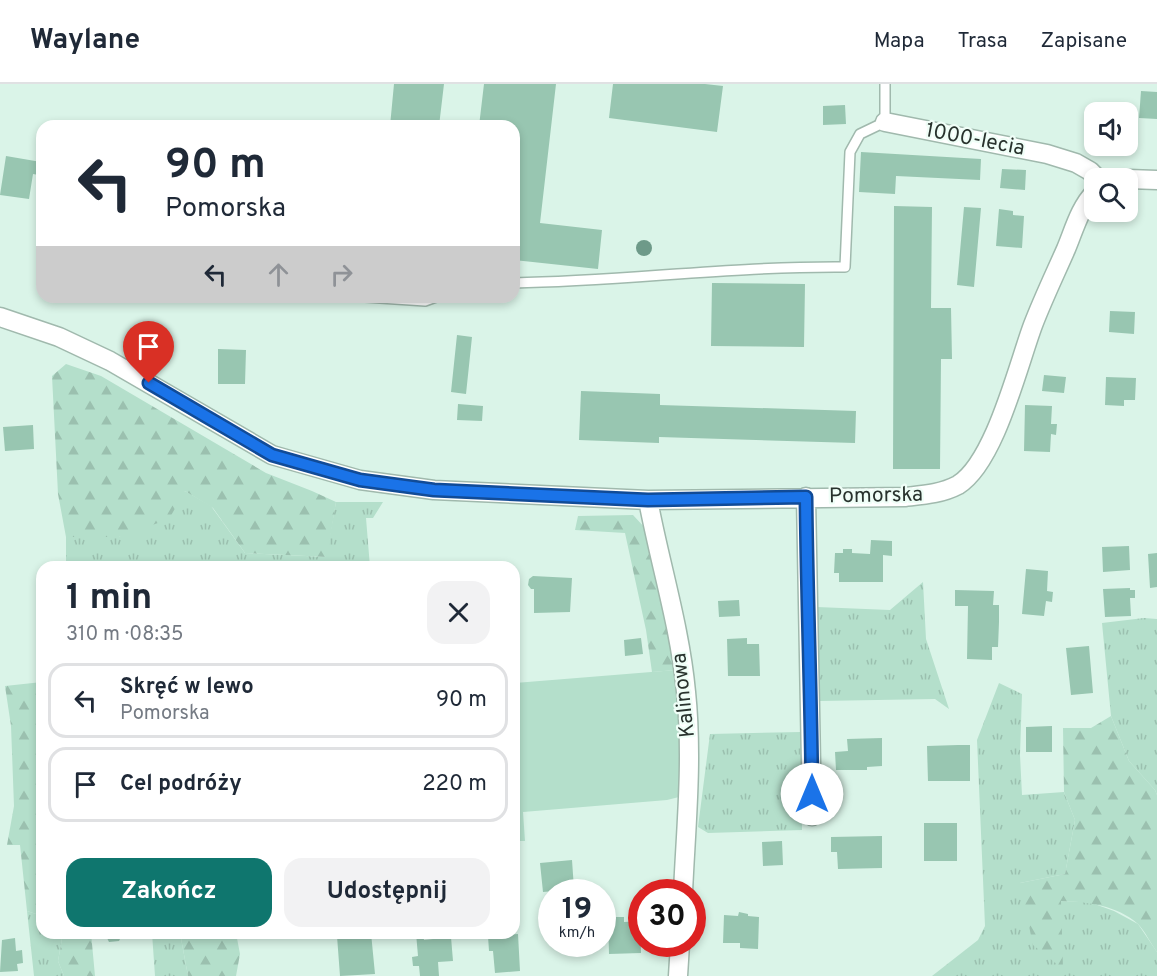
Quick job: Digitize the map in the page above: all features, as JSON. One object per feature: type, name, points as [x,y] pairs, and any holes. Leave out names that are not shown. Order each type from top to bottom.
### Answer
[{"type":"street","name":"1000-lecia","points":[[885,122],[1047,154],[1085,168]]},
{"type":"street","points":[[1138,179],[1157,180]]},
{"type":"street","name":"Pomorska","points":[[0,317],[60,337],[110,361],[272,455],[360,480],[434,490],[648,500],[905,497],[934,494],[958,484],[974,470],[999,421],[1033,325],[1084,208]]},
{"type":"street","points":[[806,497],[805,547],[811,680],[812,816]]},
{"type":"street","name":"Kalinowa","points":[[648,500],[674,619],[686,691],[690,752],[683,879]]},
{"type":"street","points":[[678,976],[679,957]]},
{"type":"lane","points":[[520,283],[582,282],[665,273],[757,268],[845,267],[850,152],[860,134],[885,122],[885,84]]},
{"type":"green space","points":[[66,364],[101,376],[266,473],[336,502],[327,557],[245,553],[213,508],[185,491],[169,519],[119,537],[66,537],[58,494],[52,376]]},
{"type":"green space","points":[[185,491],[211,506],[245,553],[326,557],[336,502],[383,502],[373,518],[366,518],[370,561],[66,561],[66,537],[119,537]]},
{"type":"green space","points":[[633,515],[646,529],[676,670],[652,672],[646,630],[625,533],[575,530],[578,516]]},
{"type":"green space","points":[[923,582],[926,639],[949,709],[935,699],[820,701],[817,607],[890,610]]},
{"type":"green space","points":[[1144,618],[1157,619],[1157,795],[1129,761],[1111,716],[1102,623]]},
{"type":"green space","points":[[676,670],[683,763],[679,797],[667,800],[523,812],[525,841],[520,841],[520,683]]},
{"type":"green space","points":[[36,683],[36,914],[27,911],[20,845],[7,845],[14,806],[11,726],[5,686]]},
{"type":"green space","points":[[999,683],[1022,694],[1020,755],[1022,795],[1064,792],[1075,820],[1065,874],[1020,883],[1060,901],[1089,902],[1114,911],[1138,924],[1157,952],[1157,976],[932,976],[978,940],[985,926],[977,740]]},
{"type":"green space","points":[[1111,716],[1129,761],[1157,795],[1157,952],[1138,924],[1121,913],[1091,904],[1061,901],[1063,969],[1033,945],[1020,883],[1065,874],[1075,820],[1064,792],[1063,728],[1091,728]]},
{"type":"green space","points":[[801,732],[802,830],[708,833],[698,827],[710,734]]},
{"type":"green space","points":[[27,911],[36,914],[36,939],[62,939],[58,961],[64,976],[34,976]]},
{"type":"green space","points":[[62,939],[92,939],[95,976],[64,976],[58,961]]},
{"type":"green space","points":[[152,939],[181,939],[188,976],[155,976]]},
{"type":"green space","points":[[181,939],[237,939],[240,954],[236,976],[188,976]]},
{"type":"building","points":[[394,84],[444,84],[440,120],[391,120]]},
{"type":"building","points":[[484,84],[556,84],[540,223],[602,230],[598,269],[520,261],[520,120],[480,120]]},
{"type":"building","points":[[613,84],[723,86],[717,132],[609,118]]},
{"type":"building","points":[[1141,91],[1157,92],[1157,119],[1139,118]]},
{"type":"building","points":[[845,105],[846,124],[823,125],[823,106]]},
{"type":"building","points":[[861,152],[981,159],[980,180],[896,176],[895,194],[859,192]]},
{"type":"building","points":[[6,156],[36,161],[36,174],[33,174],[29,199],[0,195]]},
{"type":"building","points":[[1002,169],[1026,170],[1025,190],[1000,188]]},
{"type":"building","points":[[894,206],[932,207],[931,308],[951,308],[952,359],[941,359],[940,469],[893,469]]},
{"type":"building","points":[[964,207],[981,208],[974,287],[957,285]]},
{"type":"building","points":[[999,209],[1013,211],[1013,215],[1024,216],[1022,248],[996,246]]},
{"type":"building","points":[[712,283],[805,284],[804,347],[711,346]]},
{"type":"building","points":[[1110,311],[1135,312],[1134,334],[1109,332]]},
{"type":"building","points":[[457,335],[472,337],[466,394],[451,392]]},
{"type":"building","points":[[218,349],[246,350],[245,384],[218,384]]},
{"type":"building","points":[[1044,375],[1066,377],[1064,393],[1042,391]]},
{"type":"building","points":[[1106,377],[1136,378],[1135,400],[1124,400],[1124,406],[1105,405]]},
{"type":"building","points":[[581,391],[660,394],[660,405],[856,411],[855,443],[659,437],[659,443],[579,440]]},
{"type":"building","points":[[458,404],[483,406],[482,421],[457,420]]},
{"type":"building","points":[[1025,405],[1052,406],[1051,424],[1057,424],[1056,435],[1051,434],[1050,452],[1024,451]]},
{"type":"building","points":[[33,425],[34,449],[5,451],[3,427]]},
{"type":"building","points":[[871,540],[892,541],[892,556],[883,555],[883,582],[839,582],[839,573],[834,573],[835,553],[843,553],[843,549],[852,549],[852,553],[870,554]]},
{"type":"building","points":[[1129,546],[1130,570],[1103,572],[1102,547]]},
{"type":"building","points":[[1157,553],[1157,587],[1150,588],[1148,554]]},
{"type":"building","points":[[1026,569],[1048,571],[1047,591],[1053,592],[1052,602],[1046,601],[1044,616],[1022,614]]},
{"type":"building","points":[[533,576],[572,578],[570,612],[534,613],[534,589],[528,585],[529,579]]},
{"type":"building","points":[[1130,588],[1130,590],[1135,590],[1135,598],[1130,598],[1131,616],[1105,617],[1103,589]]},
{"type":"building","points":[[955,590],[994,591],[993,605],[999,605],[999,622],[998,647],[992,647],[992,660],[967,659],[968,606],[955,606]]},
{"type":"building","points":[[739,600],[740,616],[719,617],[718,601]]},
{"type":"building","points":[[641,638],[643,654],[625,656],[624,640]]},
{"type":"building","points":[[747,638],[747,644],[759,644],[760,676],[728,676],[727,639]]},
{"type":"building","points":[[1089,646],[1093,693],[1071,695],[1066,648]]},
{"type":"building","points":[[1052,726],[1052,752],[1026,752],[1026,727]]},
{"type":"building","points":[[882,738],[882,766],[867,767],[867,770],[836,770],[835,752],[848,751],[847,739]]},
{"type":"building","points":[[970,745],[970,781],[928,781],[927,746]]},
{"type":"building","points":[[924,823],[957,823],[957,861],[924,861]]},
{"type":"building","points":[[882,836],[882,868],[838,869],[837,852],[831,852],[831,837]]},
{"type":"building","points":[[782,841],[783,865],[763,866],[762,842]]},
{"type":"building","points":[[572,860],[573,879],[542,879],[540,863]]},
{"type":"building","points":[[739,912],[759,917],[758,949],[740,948],[740,943],[723,943],[724,915],[738,916]]},
{"type":"building","points":[[616,917],[624,917],[624,922],[628,922],[628,953],[616,954]]},
{"type":"building","points":[[15,938],[16,951],[22,950],[23,963],[17,964],[18,971],[0,972],[2,940]]},
{"type":"building","points":[[108,939],[120,939],[119,941],[109,942]]},
{"type":"building","points":[[337,939],[372,939],[375,974],[340,976]]},
{"type":"building","points":[[417,939],[451,939],[453,961],[438,962],[439,976],[420,976],[419,966],[413,966],[412,957],[418,956]]},
{"type":"building","points":[[488,939],[518,939],[520,971],[495,973],[493,951],[489,951]]},
{"type":"route","points":[[149,383],[272,455],[360,480],[434,490],[648,500],[806,497],[805,547],[811,680],[812,794]]}]
